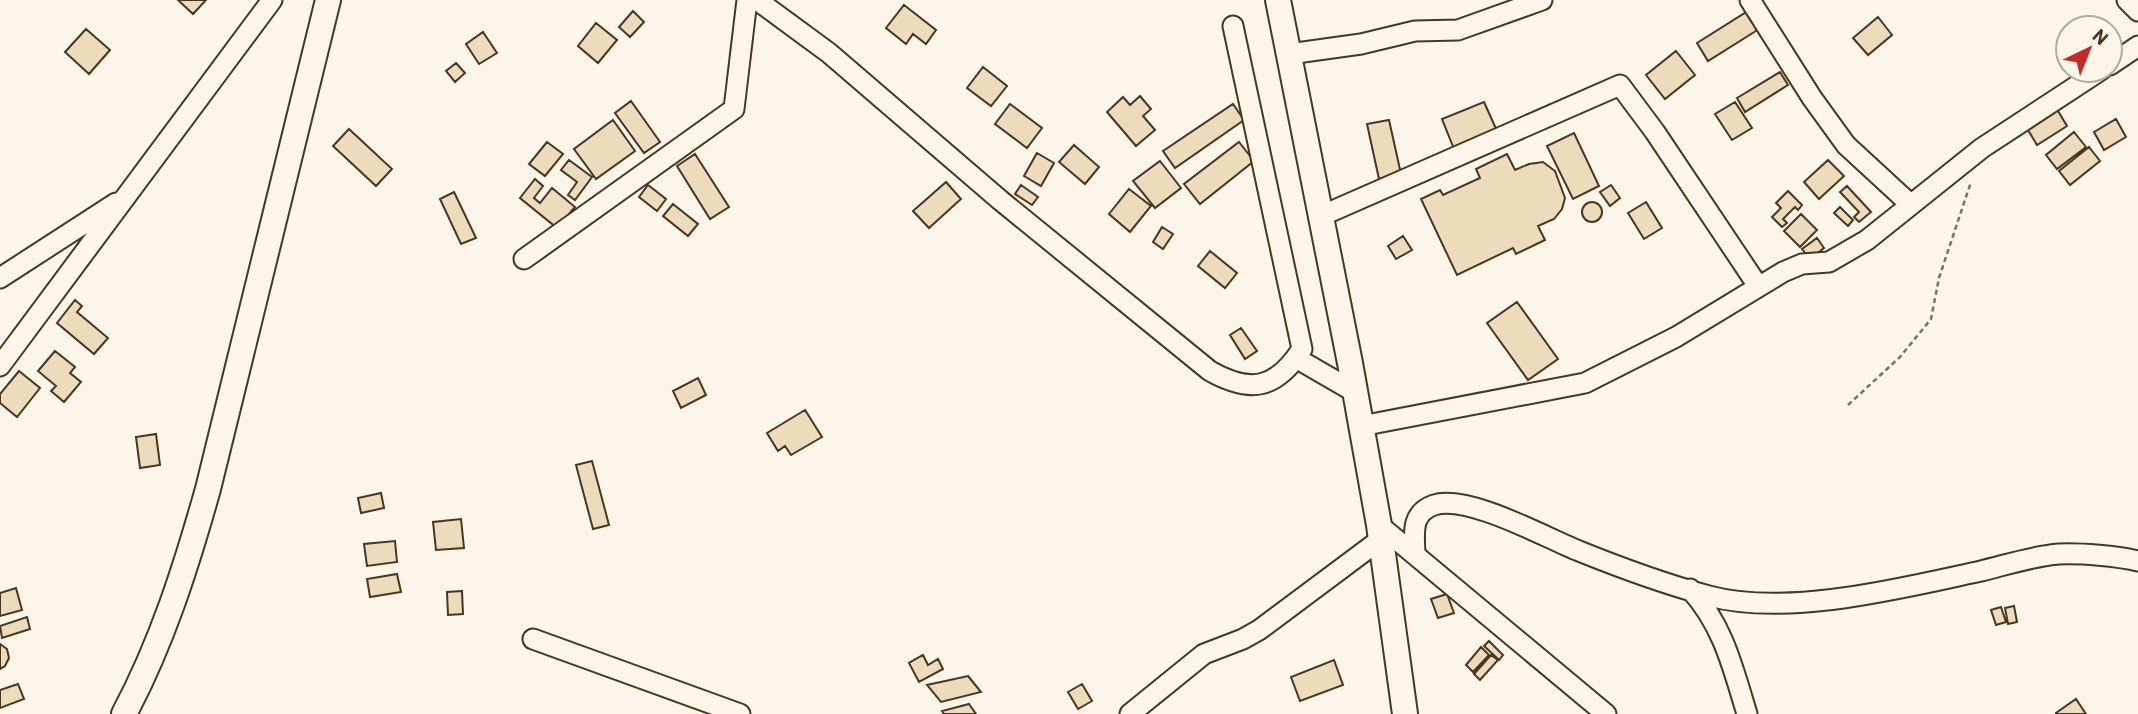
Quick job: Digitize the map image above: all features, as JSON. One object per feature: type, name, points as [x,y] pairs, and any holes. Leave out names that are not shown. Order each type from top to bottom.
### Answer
[{"type":"main road","points":[[124,714],[159,640],[187,564],[208,489],[328,0]]},
{"type":"main road","points":[[1278,0],[1380,532],[1405,714]]},
{"type":"street","points":[[0,366],[272,0]]},
{"type":"street","points":[[524,260],[734,109],[747,0]]},
{"type":"street","points":[[757,0],[829,53],[1000,200],[1210,371],[1230,383],[1255,386],[1273,380],[1291,366],[1302,349],[1233,26]]},
{"type":"street","points":[[1289,54],[1360,44],[1415,31],[1458,30],[1542,0]]},
{"type":"street","points":[[1750,0],[1812,99],[1846,145],[1910,204]]},
{"type":"street","points":[[2127,0],[2138,11]]},
{"type":"street","points":[[1361,426],[1586,383],[1676,337],[1758,286],[1802,264],[1829,262],[1867,240],[1910,204],[1953,174],[1982,148],[2080,84]]},
{"type":"street","points":[[1321,216],[1620,85],[1655,132],[1758,286]]},
{"type":"street","points":[[0,278],[128,194]]},
{"type":"street","points":[[1296,358],[1353,391]]},
{"type":"street","points":[[1415,554],[1414,524],[1420,513],[1434,505],[1451,503],[1511,521],[1588,555],[1734,601],[1786,604],[1896,588],[2059,554],[2138,561]]},
{"type":"street","points":[[1130,714],[1204,654],[1259,630],[1380,532],[1415,554],[1606,714]]},
{"type":"street","points":[[1689,589],[1703,604],[1720,632],[1747,714]]},
{"type":"street","points":[[533,639],[740,714]]},
{"type":"path","points":[[1848,405],[1900,356],[1931,319],[1939,278],[1982,148]]},
{"type":"building","points":[[178,0],[206,0],[193,14]]},
{"type":"building","points":[[904,5],[936,30],[926,44],[913,34],[906,44],[886,28]]},
{"type":"building","points":[[633,11],[644,22],[630,37],[619,27]]},
{"type":"building","points":[[1748,11],[1759,29],[1708,61],[1697,43]]},
{"type":"building","points":[[1878,17],[1892,35],[1868,55],[1853,38]]},
{"type":"building","points":[[596,23],[617,40],[598,63],[578,46]]},
{"type":"building","points":[[86,29],[110,50],[89,74],[65,52]]},
{"type":"building","points":[[483,32],[497,53],[479,64],[466,44]]},
{"type":"building","points":[[1676,51],[1695,75],[1665,99],[1646,75]]},
{"type":"building","points":[[456,63],[465,73],[455,82],[446,71]]},
{"type":"building","points":[[983,67],[1007,86],[991,106],[967,88]]},
{"type":"building","points":[[1780,72],[1788,85],[1745,112],[1737,98]]},
{"type":"building","points":[[1140,96],[1151,109],[1143,116],[1155,130],[1136,146],[1107,112],[1123,97],[1130,105]]},
{"type":"building","points":[[631,101],[660,142],[644,153],[615,113]]},
{"type":"building","points":[[1484,102],[1497,131],[1454,149],[1442,119]]},
{"type":"building","points":[[1735,102],[1752,128],[1732,140],[1715,114]]},
{"type":"building","points":[[1010,104],[1042,128],[1027,148],[995,124]]},
{"type":"building","points":[[1233,104],[1244,120],[1175,168],[1163,151]]},
{"type":"building","points":[[2055,106],[2067,126],[2037,145],[2025,125]]},
{"type":"building","points":[[2116,119],[2126,137],[2104,150],[2094,132]]},
{"type":"building","points":[[613,120],[635,151],[596,179],[574,149]]},
{"type":"building","points":[[1389,120],[1401,174],[1379,179],[1367,124]]},
{"type":"building","points":[[349,129],[392,169],[376,186],[333,146]]},
{"type":"building","points":[[2074,132],[2086,147],[2057,169],[2046,155]]},
{"type":"building","points":[[1574,133],[1599,186],[1573,199],[1547,146]]},
{"type":"building","points":[[547,142],[563,154],[545,176],[529,164]]},
{"type":"building","points":[[1239,142],[1254,161],[1200,204],[1184,184]]},
{"type":"building","points":[[1074,145],[1099,167],[1085,184],[1059,162]]},
{"type":"building","points":[[2089,147],[2100,161],[2070,185],[2059,171]]},
{"type":"building","points":[[1037,153],[1054,163],[1041,186],[1024,176]]},
{"type":"building","points":[[695,154],[729,207],[710,219],[677,166]]},
{"type":"building","points":[[1507,154],[1515,170],[1543,162],[1555,171],[1565,198],[1562,209],[1554,219],[1538,226],[1545,240],[1516,254],[1513,248],[1457,275],[1421,199],[1440,190],[1443,195],[1480,178],[1476,169]]},
{"type":"building","points":[[569,160],[592,177],[575,200],[568,195],[577,182],[561,170]]},
{"type":"building","points":[[1828,160],[1844,176],[1819,199],[1804,182]]},
{"type":"building","points":[[1160,161],[1181,188],[1155,208],[1133,181]]},
{"type":"building","points":[[535,179],[543,186],[534,198],[540,203],[552,188],[575,207],[557,228],[520,198]]},
{"type":"building","points":[[946,182],[961,199],[929,228],[913,211]]},
{"type":"building","points":[[648,185],[666,199],[657,211],[639,197]]},
{"type":"building","points":[[1021,185],[1038,197],[1032,205],[1015,194]]},
{"type":"building","points":[[1611,185],[1620,198],[1610,206],[1600,192]]},
{"type":"building","points":[[1847,186],[1871,212],[1859,222],[1854,217],[1859,212],[1840,192]]},
{"type":"building","points":[[1129,189],[1151,206],[1130,232],[1109,214]]},
{"type":"building","points":[[1788,191],[1802,205],[1798,210],[1795,207],[1783,219],[1787,223],[1782,227],[1772,217],[1781,208],[1776,203]]},
{"type":"building","points":[[454,192],[476,238],[461,244],[440,199]]},
{"type":"building","points":[[1588,202],[1596,202],[1602,212],[1596,222],[1588,222],[1582,216],[1582,208]]},
{"type":"building","points":[[1646,202],[1662,228],[1644,239],[1628,213]]},
{"type":"building","points":[[673,204],[698,224],[688,236],[663,216]]},
{"type":"building","points":[[1840,207],[1853,220],[1848,226],[1834,213]]},
{"type":"building","points":[[1801,214],[1817,230],[1800,247],[1784,231]]},
{"type":"building","points":[[1162,227],[1173,234],[1163,249],[1153,242]]},
{"type":"building","points":[[1403,236],[1412,250],[1396,259],[1388,246]]},
{"type":"building","points":[[1817,238],[1824,248],[1810,259],[1802,249]]},
{"type":"building","points":[[1210,251],[1237,273],[1225,288],[1198,266]]},
{"type":"building","points":[[75,300],[82,306],[77,312],[108,338],[94,354],[57,323]]},
{"type":"building","points":[[1517,302],[1558,359],[1528,380],[1487,323]]},
{"type":"building","points":[[1241,328],[1257,351],[1245,359],[1230,335]]},
{"type":"building","points":[[55,351],[75,367],[70,373],[81,382],[64,402],[51,391],[56,386],[38,371]]},
{"type":"building","points":[[19,371],[40,388],[17,417],[0,403],[0,394]]},
{"type":"building","points":[[698,378],[706,395],[681,408],[673,391]]},
{"type":"building","points":[[805,410],[822,437],[791,455],[785,446],[778,451],[767,433]]},
{"type":"building","points":[[156,434],[160,465],[140,468],[136,437]]},
{"type":"building","points":[[592,461],[609,525],[593,529],[576,465]]},
{"type":"building","points":[[381,493],[384,508],[361,513],[358,498]]},
{"type":"building","points":[[461,519],[464,548],[436,550],[433,522]]},
{"type":"building","points":[[395,541],[397,562],[367,566],[364,544]]},
{"type":"building","points":[[397,574],[401,592],[370,597],[367,579]]},
{"type":"building","points":[[16,588],[22,610],[0,616],[0,593]]},
{"type":"building","points":[[462,591],[463,614],[448,615],[447,592]]},
{"type":"building","points":[[1447,594],[1454,613],[1438,618],[1431,599]]},
{"type":"building","points":[[2014,606],[2017,622],[2008,624],[2005,608]]},
{"type":"building","points":[[2001,607],[2006,622],[1996,625],[1991,610]]},
{"type":"building","points":[[27,617],[30,629],[2,638],[0,626]]},
{"type":"building","points":[[1489,641],[1503,655],[1499,660],[1484,646]]},
{"type":"building","points":[[0,644],[7,649],[9,658],[0,669]]},
{"type":"building","points":[[1481,647],[1489,655],[1473,672],[1466,665]]},
{"type":"building","points":[[923,655],[928,665],[938,659],[943,669],[919,682],[909,663]]},
{"type":"building","points":[[1491,655],[1498,660],[1480,680],[1474,674]]},
{"type":"building","points":[[1334,660],[1343,685],[1300,701],[1291,677]]},
{"type":"building","points":[[968,676],[981,692],[941,702],[927,685]]},
{"type":"building","points":[[18,684],[24,699],[0,708],[0,690]]},
{"type":"building","points":[[1082,684],[1092,701],[1078,709],[1068,692]]},
{"type":"building","points":[[2076,699],[2086,714],[2056,714],[2056,713]]},
{"type":"building","points":[[969,704],[976,714],[944,714],[942,711]]}]
